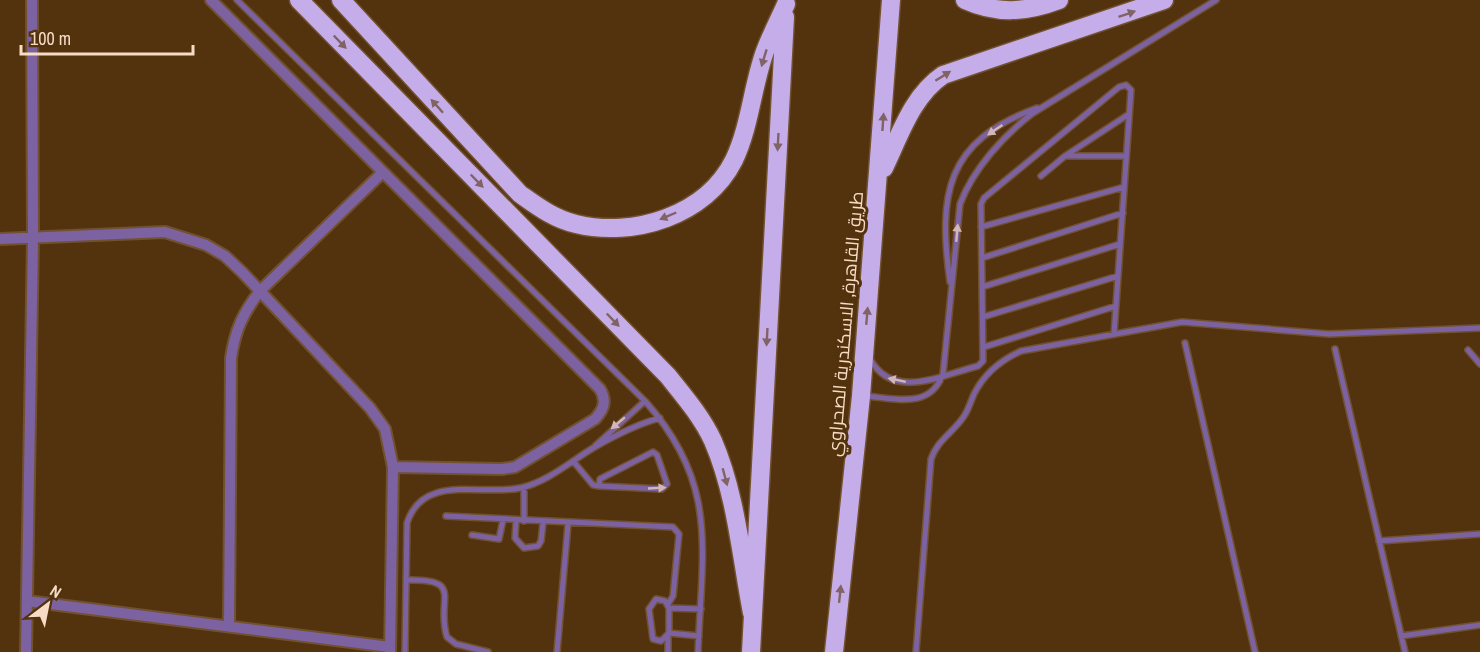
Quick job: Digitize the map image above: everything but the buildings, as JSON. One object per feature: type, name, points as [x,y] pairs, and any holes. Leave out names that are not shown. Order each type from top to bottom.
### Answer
[{"type":"highway","points":[[299,0],[668,376],[695,410],[713,440],[724,473],[752,613]]},
{"type":"highway","points":[[341,0],[520,194],[546,213],[574,224],[626,228],[653,223],[682,210],[700,199],[726,172],[741,142],[764,54],[786,2]]},
{"type":"highway","name":"طريق القاهرة, الاسكندرية الصحراوي","points":[[834,652],[861,396],[891,0]]},
{"type":"highway","points":[[965,0],[990,9],[1014,11],[1038,8],[1059,0]]},
{"type":"highway","points":[[879,177],[912,110],[930,86],[943,75],[1164,0]]},
{"type":"highway","points":[[752,652],[752,613],[786,2]]},
{"type":"street","points":[[26,652],[33,239],[32,0]]},
{"type":"street","points":[[211,0],[600,389],[605,403],[595,419],[514,467],[494,469],[393,467]]},
{"type":"street","points":[[229,626],[231,358],[235,331],[244,312],[260,291],[383,172]]},
{"type":"street","points":[[0,239],[33,239],[142,231],[185,236],[225,256],[379,418],[389,441],[393,467],[390,649],[27,601]]},
{"type":"lane","points":[[237,0],[645,401],[672,433],[684,456],[701,508],[698,652]]},
{"type":"lane","points":[[861,396],[924,398],[939,386],[943,374],[958,213],[964,195],[1008,134],[1047,105],[1216,0]]},
{"type":"lane","points":[[865,350],[877,372],[890,379],[921,382],[978,366],[982,361],[984,347],[981,227],[981,204],[984,198],[1119,87],[1126,85],[1131,90],[1114,334]]},
{"type":"lane","points":[[951,292],[944,239],[945,202],[954,174],[968,152],[989,134],[1018,115],[1047,105]]},
{"type":"lane","points":[[1041,177],[1065,156],[1129,114]]},
{"type":"lane","points":[[1065,156],[1126,156]]},
{"type":"lane","points":[[981,227],[1124,187]]},
{"type":"lane","points":[[982,258],[1123,213]]},
{"type":"lane","points":[[982,287],[1120,244]]},
{"type":"lane","points":[[983,317],[1118,276]]},
{"type":"lane","points":[[984,347],[1116,306]]},
{"type":"lane","points":[[916,652],[931,459],[938,443],[961,422],[981,382],[1004,360],[1021,351],[1182,322],[1329,334],[1480,328]]},
{"type":"lane","points":[[1185,344],[1255,652]]},
{"type":"lane","points":[[1335,349],[1405,652]]},
{"type":"lane","points":[[1467,350],[1480,364]]},
{"type":"lane","points":[[594,447],[605,434],[645,401]]},
{"type":"lane","points":[[405,652],[407,523],[413,509],[423,497],[438,491],[524,487],[594,447],[645,422],[660,418]]},
{"type":"lane","points":[[573,461],[589,484],[598,486],[664,489],[668,484],[657,455],[653,452],[600,479],[598,486]]},
{"type":"lane","points":[[524,487],[524,521]]},
{"type":"lane","points":[[446,516],[676,529],[679,534],[673,596],[669,606],[669,652]]},
{"type":"lane","points":[[472,536],[499,539],[503,520]]},
{"type":"lane","points":[[516,520],[515,538],[524,548],[538,546],[543,535],[543,523]]},
{"type":"lane","points":[[557,652],[568,524]]},
{"type":"lane","points":[[1379,542],[1480,534]]},
{"type":"lane","points":[[406,580],[431,580],[440,584],[444,591],[446,633],[449,640],[488,652]]},
{"type":"lane","points":[[699,636],[668,635],[661,641],[651,635],[649,609],[656,599],[669,606],[700,609]]},
{"type":"lane","points":[[1401,636],[1480,625]]}]
